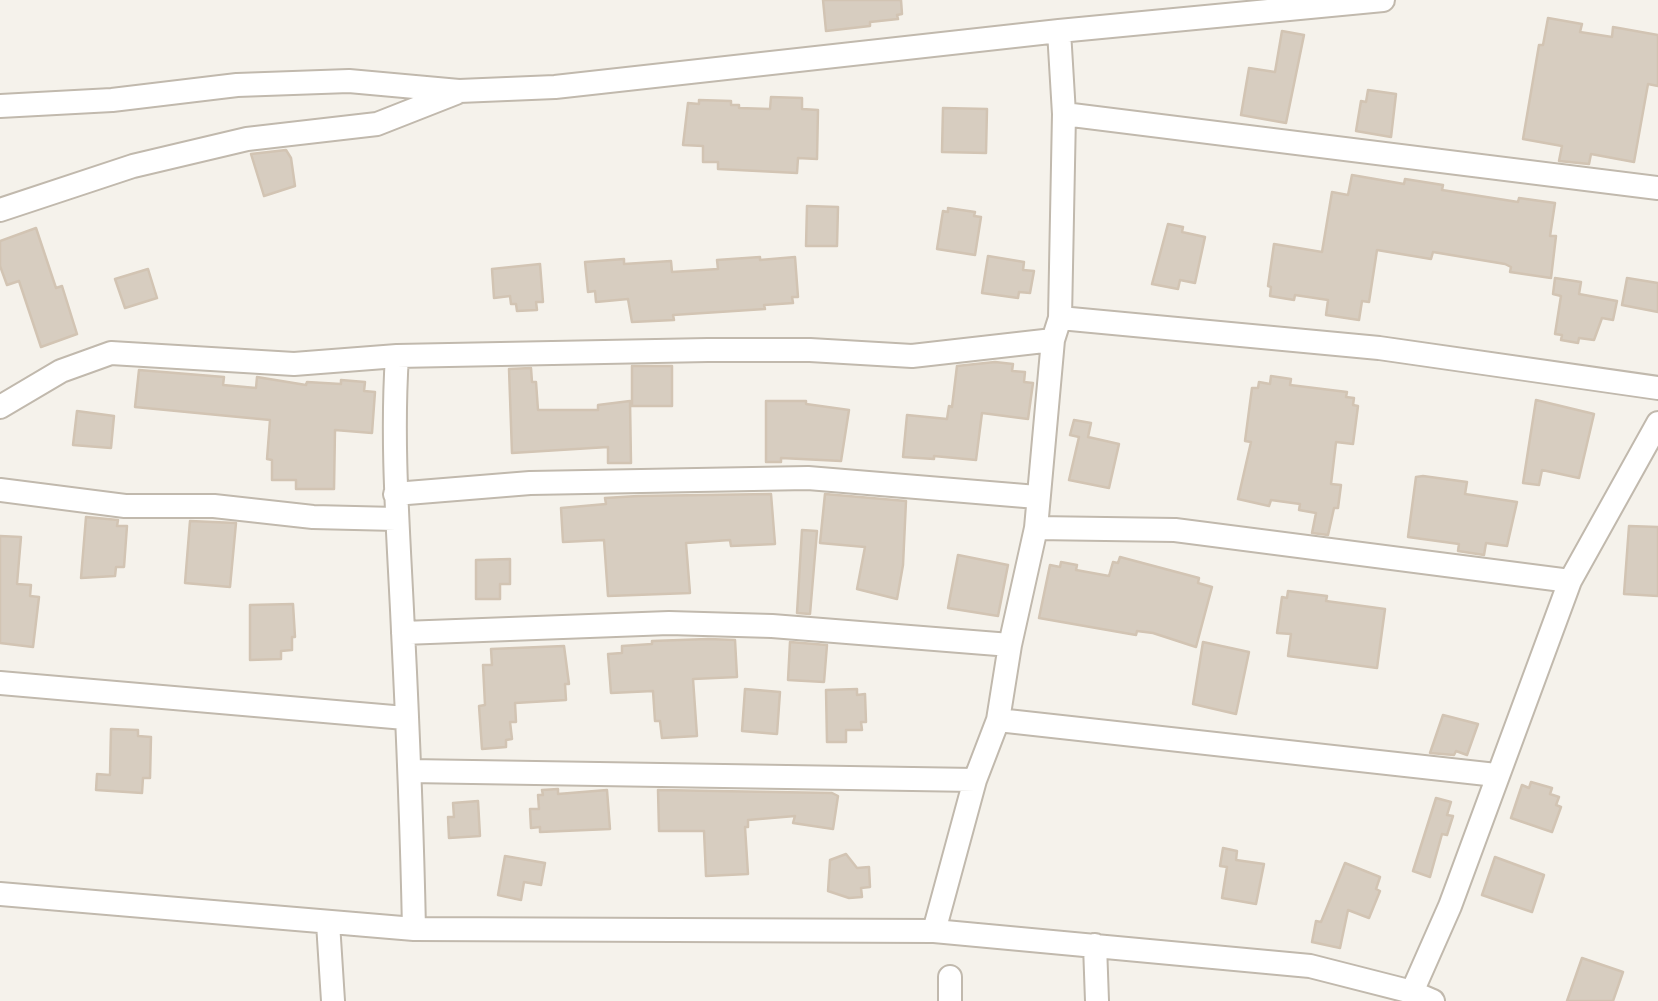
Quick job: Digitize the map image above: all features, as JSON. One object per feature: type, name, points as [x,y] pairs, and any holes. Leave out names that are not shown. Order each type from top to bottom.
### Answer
[{"type":"street","points":[[0,106],[112,100],[237,85],[330,81],[459,91],[555,87],[1059,31],[1383,0]]},
{"type":"street","points":[[934,930],[975,780],[998,720],[1036,528],[1057,329],[1064,114],[1059,31]]},
{"type":"street","points":[[0,210],[133,166],[247,139],[377,124],[459,91]]},
{"type":"street","points":[[1064,114],[1658,188]]},
{"type":"street","points":[[0,407],[61,371],[110,353],[294,364],[398,356],[708,350],[912,356],[1057,329],[1379,348],[1658,388]]},
{"type":"street","points":[[398,356],[395,494],[414,930]]},
{"type":"street","points":[[0,894],[414,930],[934,930],[1310,966],[1423,997],[1496,775],[1570,581],[1658,423]]},
{"type":"street","points":[[395,494],[530,483],[808,478],[1038,498]]},
{"type":"street","points":[[0,490],[125,506],[214,506],[313,517],[396,519]]},
{"type":"street","points":[[1036,528],[1175,530],[1570,581]]},
{"type":"street","points":[[403,633],[669,623],[772,626],[1010,646]]},
{"type":"street","points":[[0,682],[404,718]]},
{"type":"street","points":[[998,720],[1496,775]]},
{"type":"street","points":[[410,771],[975,780]]},
{"type":"street","points":[[328,923],[333,1001]]},
{"type":"street","points":[[1095,945],[1097,1001]]},
{"type":"building","points":[[823,0],[901,0],[902,14],[897,15],[898,19],[870,22],[870,26],[826,31]]},
{"type":"building","points":[[1548,18],[1582,24],[1580,32],[1612,37],[1613,27],[1658,35],[1658,86],[1648,84],[1634,162],[1591,154],[1589,164],[1559,161],[1562,146],[1523,139],[1539,45],[1543,45]]},
{"type":"building","points":[[1282,31],[1304,35],[1286,123],[1241,115],[1249,68],[1275,72]]},
{"type":"building","points":[[1368,90],[1396,94],[1391,137],[1356,131],[1361,101],[1366,102]]},
{"type":"building","points":[[771,97],[802,98],[802,109],[818,110],[817,159],[798,158],[797,173],[718,169],[718,162],[703,162],[703,146],[683,145],[688,103],[731,101],[731,105],[739,108],[770,109]]},
{"type":"building","points":[[943,108],[987,109],[986,153],[942,152]]},
{"type":"building","points":[[286,150],[295,186],[264,196],[251,154]]},
{"type":"building","points":[[1352,175],[1404,184],[1405,179],[1443,185],[1442,190],[1518,202],[1519,198],[1555,203],[1550,236],[1556,236],[1551,278],[1510,272],[1511,267],[1505,264],[1433,252],[1431,259],[1377,250],[1369,302],[1362,301],[1359,320],[1326,315],[1328,300],[1270,296],[1274,244],[1322,252],[1332,192],[1348,195]]},
{"type":"building","points":[[807,206],[838,207],[837,246],[806,246]]},
{"type":"building","points":[[948,208],[975,212],[974,216],[981,217],[975,255],[937,249],[943,211],[948,212]]},
{"type":"building","points":[[1168,224],[1205,237],[1195,283],[1180,280],[1178,289],[1152,284]]},
{"type":"building","points":[[36,228],[56,288],[62,286],[77,334],[41,347],[19,281],[7,285],[0,266],[0,241]]},
{"type":"building","points":[[988,256],[1024,262],[1023,270],[1034,271],[1030,293],[1019,292],[1018,298],[982,293]]},
{"type":"building","points":[[795,257],[798,297],[792,297],[793,303],[632,322],[628,299],[596,302],[595,291],[588,292],[585,262],[671,261],[672,272],[718,269],[717,260]]},
{"type":"building","points":[[540,264],[543,302],[536,302],[537,310],[517,311],[510,296],[494,298],[492,269]]},
{"type":"building","points":[[148,269],[157,298],[125,308],[115,279]]},
{"type":"building","points":[[1555,278],[1581,282],[1579,294],[1617,301],[1613,320],[1602,318],[1594,340],[1579,338],[1578,343],[1561,340],[1562,335],[1555,334],[1561,296],[1553,294]]},
{"type":"building","points":[[1627,278],[1658,283],[1658,312],[1622,305]]},
{"type":"building","points":[[1013,364],[1012,371],[1025,372],[1024,382],[1033,383],[1028,419],[982,413],[976,460],[903,457],[907,415],[947,419],[957,366]]},
{"type":"building","points":[[632,366],[672,366],[672,406],[632,406]]},
{"type":"building","points":[[531,368],[538,410],[598,410],[598,405],[630,401],[631,463],[608,463],[608,447],[512,453],[509,369]]},
{"type":"building","points":[[139,370],[224,377],[223,385],[256,388],[257,377],[306,385],[341,384],[341,380],[365,382],[364,391],[375,392],[372,433],[335,430],[334,489],[296,489],[296,480],[272,480],[272,460],[267,459],[270,420],[135,407]]},
{"type":"building","points":[[1271,376],[1291,379],[1290,385],[1347,392],[1346,397],[1354,398],[1353,405],[1358,406],[1353,444],[1336,442],[1331,484],[1341,485],[1328,535],[1312,533],[1316,513],[1299,510],[1300,504],[1271,500],[1269,506],[1238,499],[1251,442],[1245,441],[1252,388],[1258,388],[1259,382],[1270,384]]},
{"type":"building","points":[[1536,400],[1594,414],[1579,478],[1542,470],[1539,485],[1523,483]]},
{"type":"building","points":[[766,401],[806,401],[849,410],[841,461],[781,458],[781,462],[766,462]]},
{"type":"building","points":[[77,411],[114,416],[111,448],[73,445]]},
{"type":"building","points":[[1074,420],[1091,423],[1088,437],[1119,444],[1109,488],[1069,480],[1079,437],[1070,435]]},
{"type":"building","points":[[1416,477],[1467,482],[1465,494],[1517,502],[1507,546],[1486,543],[1484,555],[1458,551],[1459,544],[1408,537]]},
{"type":"building","points":[[771,494],[775,544],[731,546],[730,540],[686,543],[690,593],[608,596],[604,540],[563,542],[561,508],[606,504],[605,498]]},
{"type":"building","points":[[825,494],[906,501],[897,599],[857,589],[865,547],[820,543]]},
{"type":"building","points":[[86,517],[118,520],[117,526],[127,526],[124,567],[116,567],[115,576],[81,578]]},
{"type":"building","points":[[190,521],[236,523],[230,587],[185,583]]},
{"type":"building","points":[[1629,526],[1658,527],[1658,596],[1624,594]]},
{"type":"building","points":[[802,530],[817,531],[810,614],[797,613]]},
{"type":"building","points":[[0,536],[21,537],[17,584],[31,585],[30,596],[39,597],[33,647],[0,643]]},
{"type":"building","points":[[958,555],[1008,565],[998,616],[948,608]]},
{"type":"building","points":[[1120,557],[1199,578],[1198,583],[1212,587],[1196,647],[1153,633],[1137,631],[1136,635],[1039,618],[1050,565],[1060,567],[1061,562],[1077,565],[1076,570],[1109,576],[1113,562],[1118,563]]},
{"type":"building","points":[[510,559],[510,584],[500,584],[500,599],[476,599],[476,560]]},
{"type":"building","points":[[1288,591],[1385,609],[1377,668],[1288,656],[1291,634],[1277,633],[1282,597],[1287,598]]},
{"type":"building","points":[[293,604],[292,650],[281,651],[281,659],[250,660],[250,605]]},
{"type":"building","points":[[735,640],[737,677],[693,679],[697,736],[662,738],[660,721],[655,721],[653,691],[611,693],[608,654],[622,653],[622,646]]},
{"type":"building","points":[[790,642],[827,645],[824,682],[788,680]]},
{"type":"building","points":[[1203,642],[1249,652],[1236,714],[1193,704]]},
{"type":"building","points":[[564,646],[569,684],[565,684],[566,700],[515,703],[516,722],[510,722],[512,739],[506,740],[506,747],[482,749],[479,706],[485,705],[483,665],[492,665],[491,649]]},
{"type":"building","points":[[745,689],[780,692],[777,734],[742,731]]},
{"type":"building","points":[[857,689],[857,695],[865,694],[866,722],[861,722],[862,730],[846,730],[846,742],[827,742],[826,690]]},
{"type":"building","points":[[1443,715],[1478,724],[1467,755],[1456,751],[1454,755],[1430,753]]},
{"type":"building","points":[[111,729],[138,730],[138,736],[151,737],[150,778],[143,778],[142,793],[96,790],[97,774],[110,775]]},
{"type":"building","points":[[1531,782],[1552,788],[1550,794],[1559,797],[1556,805],[1561,807],[1552,832],[1511,818],[1522,785],[1529,788]]},
{"type":"building","points":[[558,789],[558,794],[607,790],[610,829],[540,832],[540,827],[531,828],[530,809],[539,809],[538,795],[543,795],[542,790]]},
{"type":"building","points":[[658,790],[838,796],[833,829],[793,823],[795,816],[748,820],[748,874],[706,876],[704,831],[659,831]]},
{"type":"building","points":[[1436,798],[1451,802],[1447,815],[1453,816],[1447,835],[1442,834],[1430,877],[1413,871]]},
{"type":"building","points":[[478,801],[480,836],[449,838],[448,817],[454,817],[453,803]]},
{"type":"building","points":[[1223,848],[1237,851],[1236,860],[1264,864],[1256,904],[1222,898],[1227,867],[1220,866]]},
{"type":"building","points":[[846,854],[857,868],[869,867],[870,887],[861,888],[862,897],[849,898],[828,891],[830,860]]},
{"type":"building","points":[[505,856],[545,863],[541,885],[524,882],[521,900],[498,895]]},
{"type":"building","points":[[1495,857],[1544,875],[1532,912],[1482,895]]},
{"type":"building","points":[[1345,863],[1380,877],[1376,889],[1380,891],[1369,918],[1348,910],[1340,948],[1312,942],[1316,921],[1321,922]]},
{"type":"building","points":[[1582,958],[1623,972],[1613,1001],[1567,1001]]}]
